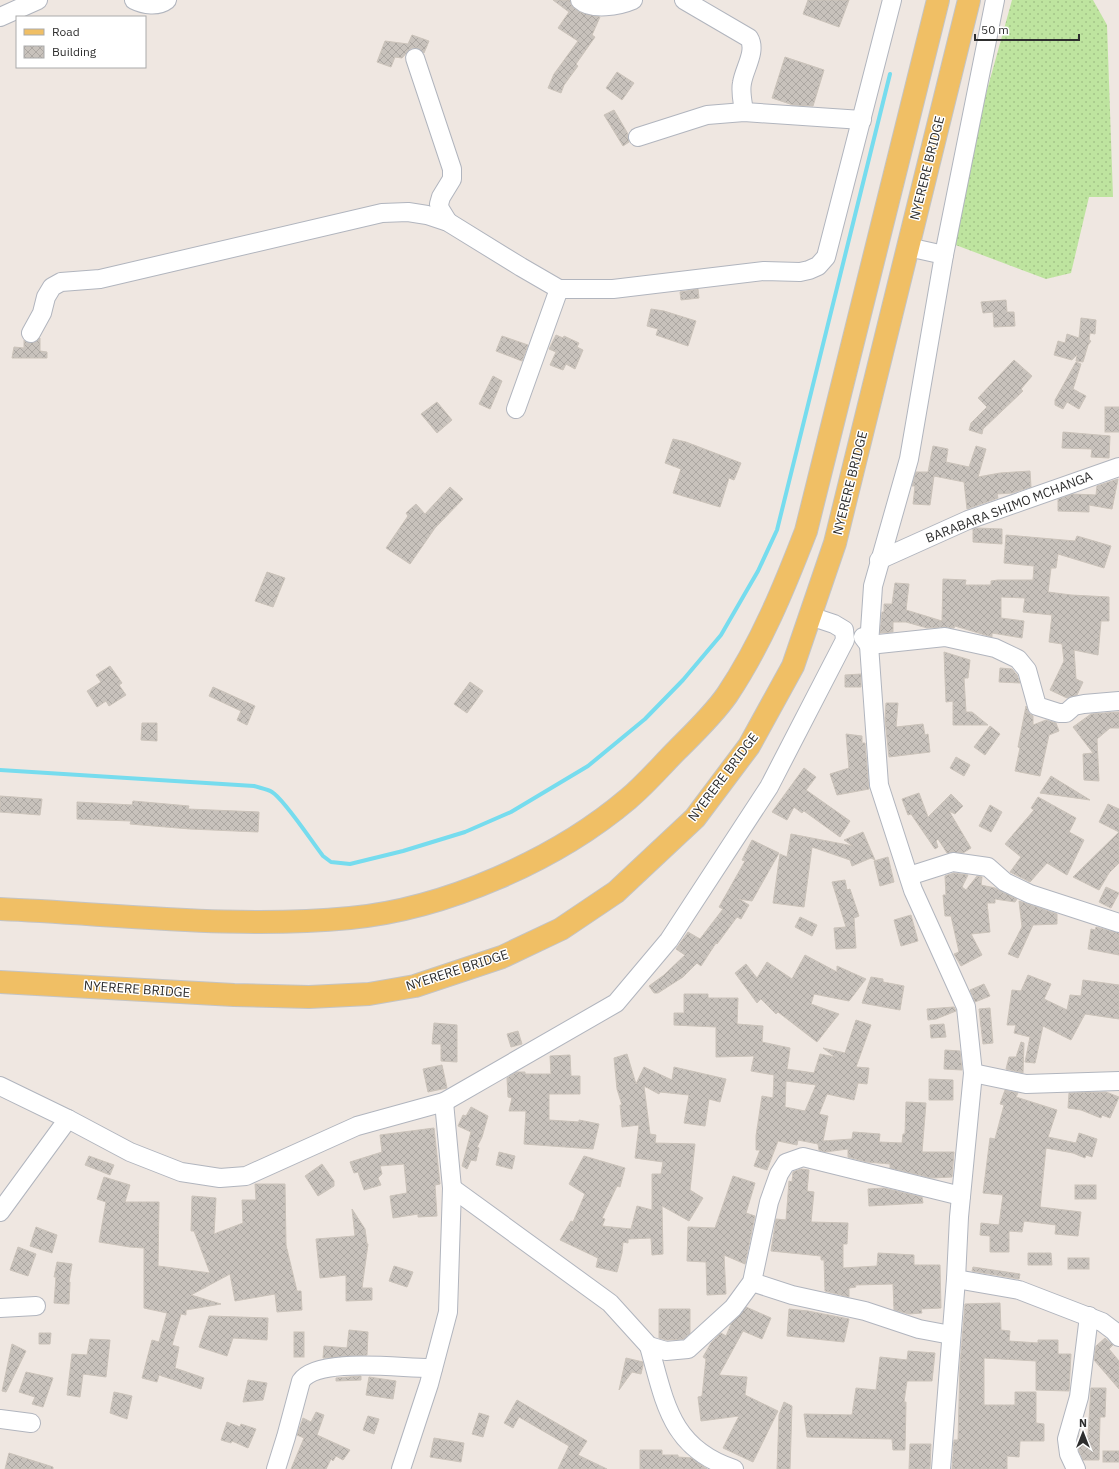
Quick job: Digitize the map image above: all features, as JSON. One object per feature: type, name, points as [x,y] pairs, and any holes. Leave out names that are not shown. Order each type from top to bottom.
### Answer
[{"type":"main road","points":[[0,909],[259,924],[352,918],[407,908],[464,891],[513,871],[578,836],[629,799],[725,698],[757,646],[784,588],[806,531],[938,0]]},
{"type":"main road","name":"NYERERE BRIDGE","points":[[0,982],[309,998],[369,994],[415,986],[502,957],[561,929],[616,892],[695,818],[750,746],[793,666],[835,543],[969,0]]},
{"type":"street","points":[[0,17],[38,0]]},
{"type":"street","points":[[134,0],[150,5],[163,3],[167,0]]},
{"type":"street","points":[[580,0],[587,5],[592,6],[624,4],[633,0]]},
{"type":"street","points":[[684,0],[748,38],[751,42],[751,52],[741,85],[744,112]]},
{"type":"street","points":[[31,333],[42,313],[52,287],[61,282],[100,279],[382,214],[408,212],[427,215],[448,222],[521,268],[559,289],[613,289],[750,272],[800,272],[809,270],[818,266],[826,257],[892,0]]},
{"type":"street","points":[[941,1469],[961,1196],[973,1073],[966,1007],[909,876],[879,785],[869,645],[873,586],[879,560],[909,459],[944,255],[995,0]]},
{"type":"street","points":[[415,58],[452,169],[452,180],[441,197],[439,204],[440,209],[448,222]]},
{"type":"street","points":[[638,136],[707,115],[744,112],[862,120]]},
{"type":"street","points":[[908,247],[944,255]]},
{"type":"street","points":[[516,409],[559,289]]},
{"type":"street","name":"BARABARA SHIMO MCHANGA","points":[[879,560],[968,520],[1119,467]]},
{"type":"street","points":[[810,616],[834,624],[844,630],[859,632],[869,645]]},
{"type":"street","points":[[0,1086],[68,1119],[130,1152],[180,1172],[220,1178],[246,1176],[357,1126],[444,1102],[616,1004],[669,940],[769,787],[838,654],[844,640],[844,630]]},
{"type":"street","points":[[869,645],[945,637],[977,643],[995,648],[1018,659],[1027,670],[1037,706],[1059,713],[1066,713],[1074,706],[1119,701]]},
{"type":"street","points":[[909,876],[953,862],[988,868],[1005,882],[1030,894],[1119,923]]},
{"type":"street","points":[[973,1073],[1026,1084],[1119,1081]]},
{"type":"street","points":[[401,1469],[433,1368],[448,1312],[452,1188],[444,1102]]},
{"type":"street","points":[[0,1212],[68,1119]]},
{"type":"street","points":[[649,1346],[666,1351],[688,1349],[733,1308],[752,1282],[768,1202],[779,1174],[786,1163],[793,1159],[803,1157],[961,1196]]},
{"type":"street","points":[[452,1188],[610,1303],[649,1346],[667,1409],[675,1426],[685,1440],[704,1455],[734,1469]]},
{"type":"street","points":[[956,1279],[1019,1290],[1102,1322],[1119,1337]]},
{"type":"street","points":[[752,1282],[792,1294],[865,1311],[919,1329],[952,1335]]},
{"type":"street","points":[[0,1308],[36,1306]]},
{"type":"street","points":[[1076,1469],[1069,1454],[1066,1439],[1079,1397],[1089,1316]]},
{"type":"street","points":[[276,1469],[301,1381],[304,1376],[313,1371],[348,1366],[433,1368]]},
{"type":"street","points":[[0,1419],[31,1423]]},
{"type":"green space","points":[[1012,0],[1093,0],[1107,25],[1113,197],[1089,197],[1071,273],[1046,279],[953,244],[950,224]]},
{"type":"building","points":[[553,0],[570,0],[571,5],[580,12],[600,17],[592,35],[595,37],[576,64],[578,66],[564,85],[561,93],[548,88],[554,74],[578,41],[558,28],[569,12]]},
{"type":"building","points":[[808,0],[849,0],[839,27],[803,14]]},
{"type":"building","points":[[412,35],[429,41],[424,53],[417,48],[411,48],[402,58],[395,57],[391,67],[377,62],[385,41],[408,44]]},
{"type":"building","points":[[785,57],[824,70],[813,106],[793,105],[772,98]]},
{"type":"building","points":[[617,72],[634,83],[622,100],[606,88]]},
{"type":"building","points":[[614,110],[628,134],[629,142],[623,146],[604,115]]},
{"type":"building","points":[[698,289],[699,298],[681,300],[680,292]]},
{"type":"building","points":[[1006,300],[1007,312],[1014,312],[1015,326],[994,327],[993,312],[983,313],[981,302]]},
{"type":"building","points":[[651,309],[664,311],[696,321],[688,346],[656,335],[658,329],[647,326]]},
{"type":"building","points":[[1081,318],[1096,320],[1095,334],[1090,333],[1089,340],[1091,341],[1088,345],[1083,362],[1076,361],[1077,355],[1072,360],[1054,355],[1058,341],[1065,343],[1067,334],[1079,338]]},
{"type":"building","points":[[556,335],[563,338],[564,336],[579,343],[577,347],[583,350],[575,369],[566,364],[563,370],[550,365],[556,352],[549,349]]},
{"type":"building","points":[[502,336],[528,345],[522,361],[496,351]]},
{"type":"building","points":[[40,338],[40,351],[47,352],[47,358],[12,358],[14,347],[24,348],[24,340],[32,343]]},
{"type":"building","points":[[1014,360],[1032,376],[1021,389],[1023,391],[983,429],[982,434],[969,430],[971,423],[987,407],[978,398]]},
{"type":"building","points":[[1076,362],[1081,364],[1073,389],[1086,396],[1079,409],[1067,402],[1063,409],[1055,405],[1055,400]]},
{"type":"building","points":[[493,376],[502,381],[490,409],[479,404]]},
{"type":"building","points":[[437,402],[452,420],[437,433],[421,414]]},
{"type":"building","points":[[1105,407],[1119,407],[1119,432],[1105,432]]},
{"type":"building","points":[[1063,432],[1110,436],[1109,458],[1091,457],[1092,449],[1062,448]]},
{"type":"building","points":[[673,439],[686,442],[741,463],[734,480],[729,478],[720,507],[673,493],[681,469],[665,463]]},
{"type":"building","points":[[933,446],[948,449],[946,462],[969,467],[976,446],[986,449],[978,477],[1000,473],[1030,471],[1031,487],[1012,493],[997,494],[998,498],[967,509],[964,482],[934,476],[930,505],[913,504],[915,486],[912,486],[916,472],[928,472]]},
{"type":"building","points":[[1118,479],[1112,509],[1089,505],[1089,512],[1058,511],[1058,499],[1072,494],[1096,495],[1097,486]]},
{"type":"building","points":[[450,487],[463,499],[435,528],[410,564],[386,548],[408,516],[406,513],[416,504],[425,514]]},
{"type":"building","points":[[973,529],[1002,529],[1002,544],[973,542]]},
{"type":"building","points":[[1006,535],[1075,541],[1077,536],[1111,546],[1104,568],[1058,554],[1056,568],[1051,568],[1048,592],[1109,597],[1109,621],[1101,621],[1098,655],[1074,650],[1076,679],[1083,682],[1077,695],[1067,698],[1050,690],[1064,661],[1062,644],[1049,642],[1052,615],[1023,612],[1025,598],[1001,597],[1001,618],[1024,621],[1022,638],[992,633],[992,637],[955,626],[954,628],[927,628],[906,622],[893,622],[893,632],[880,633],[884,604],[892,604],[895,583],[909,584],[906,610],[942,621],[943,579],[966,580],[965,585],[991,585],[991,581],[998,580],[1033,580],[1034,566],[1004,563]]},
{"type":"building","points":[[267,572],[285,578],[273,607],[255,601]]},
{"type":"building","points":[[944,652],[970,660],[968,678],[964,678],[966,712],[972,712],[988,725],[953,725],[953,701],[946,702]]},
{"type":"building","points":[[110,666],[122,683],[119,685],[126,695],[109,706],[106,701],[97,707],[87,691],[101,682],[96,675]]},
{"type":"building","points":[[1000,668],[1012,669],[1017,675],[1020,683],[999,682]]},
{"type":"building","points":[[861,674],[861,687],[845,687],[845,675]]},
{"type":"building","points":[[470,682],[483,691],[467,713],[454,704]]},
{"type":"building","points":[[213,687],[255,706],[247,725],[237,720],[241,711],[209,696]]},
{"type":"building","points":[[886,703],[898,703],[896,727],[923,724],[925,735],[928,734],[930,752],[889,757],[885,719]]},
{"type":"building","points":[[1026,706],[1029,713],[1033,716],[1033,725],[1046,720],[1056,723],[1059,731],[1049,735],[1040,776],[1015,771]]},
{"type":"building","points":[[1119,712],[1119,728],[1110,728],[1097,739],[1099,781],[1084,780],[1083,754],[1093,753],[1073,727],[1091,714]]},
{"type":"building","points":[[142,723],[157,723],[157,741],[141,740]]},
{"type":"building","points":[[990,726],[1000,734],[985,755],[974,747]]},
{"type":"building","points":[[846,734],[862,736],[862,743],[865,743],[869,789],[837,795],[830,774],[849,768]]},
{"type":"building","points":[[956,757],[970,765],[964,776],[950,768]]},
{"type":"building","points":[[804,768],[816,777],[806,790],[850,821],[840,837],[804,811],[802,813],[794,807],[787,820],[772,812]]},
{"type":"building","points":[[1051,776],[1090,800],[1040,793]]},
{"type":"building","points":[[919,793],[928,817],[951,794],[963,806],[955,814],[949,811],[971,848],[963,853],[947,853],[938,839],[936,841],[938,847],[935,849],[911,814],[908,815],[902,799]]},
{"type":"building","points":[[0,796],[42,799],[40,815],[0,812]]},
{"type":"building","points":[[1038,797],[1076,818],[1069,832],[1084,840],[1067,875],[1047,863],[1030,882],[1010,872],[1021,857],[1005,844],[1034,810],[1031,808]]},
{"type":"building","points":[[133,801],[189,806],[188,809],[259,812],[258,832],[190,829],[130,824],[131,821],[77,819],[77,802],[132,805]]},
{"type":"building","points":[[1108,804],[1119,809],[1119,832],[1099,822]]},
{"type":"building","points":[[990,805],[1002,812],[991,832],[979,826]]},
{"type":"building","points":[[863,832],[875,860],[871,858],[852,866],[850,860],[812,847],[804,907],[773,903],[780,854],[787,857],[791,834],[853,846],[844,840]]},
{"type":"building","points":[[1119,832],[1119,863],[1109,873],[1099,890],[1073,877]]},
{"type":"building","points":[[752,840],[779,853],[752,901],[739,899],[749,905],[741,919],[737,917],[717,944],[716,943],[701,966],[697,963],[683,977],[658,993],[654,993],[649,986],[664,975],[685,955],[676,949],[688,932],[700,939],[723,909],[719,907],[745,861],[742,860]]},
{"type":"building","points":[[888,857],[894,882],[880,886],[874,861]]},
{"type":"building","points":[[954,873],[968,875],[962,887],[966,890],[977,876],[982,877],[981,885],[995,888],[1017,899],[1015,902],[995,899],[995,903],[987,903],[990,932],[971,934],[982,955],[961,966],[954,954],[959,952],[951,916],[945,916],[943,895],[946,895],[945,876]]},
{"type":"building","points":[[845,880],[847,890],[850,889],[859,916],[854,918],[856,948],[836,949],[834,928],[846,927],[832,882]]},
{"type":"building","points":[[1106,887],[1119,893],[1111,908],[1099,902]]},
{"type":"building","points":[[1019,901],[1057,914],[1057,924],[1033,925],[1018,958],[1008,954],[1022,927]]},
{"type":"building","points":[[911,915],[918,941],[901,946],[894,920]]},
{"type":"building","points":[[800,917],[817,925],[812,936],[795,927]]},
{"type":"building","points":[[1096,927],[1119,933],[1119,955],[1088,949],[1091,929],[1095,930]]},
{"type":"building","points":[[805,955],[837,972],[837,966],[866,979],[849,1001],[814,994],[811,1004],[839,1014],[817,1042],[778,1012],[776,1014],[761,999],[757,1003],[735,973],[746,964],[757,978],[767,962],[792,979]]},
{"type":"building","points":[[1028,975],[1051,984],[1044,999],[1067,1010],[1070,995],[1081,996],[1083,980],[1119,985],[1119,1019],[1085,1014],[1071,1040],[1043,1026],[1035,1063],[1025,1062],[1030,1037],[1014,1033],[1016,1025],[1007,1025],[1012,990],[1021,991]]},
{"type":"building","points":[[871,977],[883,979],[883,982],[904,986],[900,1010],[862,1003]]},
{"type":"building","points":[[984,984],[990,996],[975,1002],[970,990]]},
{"type":"building","points":[[684,994],[708,994],[708,998],[738,998],[737,1024],[763,1026],[762,1042],[790,1048],[787,1069],[814,1073],[820,1054],[835,1057],[823,1048],[845,1053],[856,1020],[871,1025],[856,1067],[869,1068],[867,1084],[858,1083],[854,1100],[827,1094],[819,1114],[828,1116],[823,1141],[852,1139],[853,1132],[880,1134],[879,1142],[902,1143],[903,1134],[905,1134],[906,1102],[926,1103],[922,1152],[954,1152],[952,1177],[932,1178],[890,1168],[890,1164],[867,1162],[848,1157],[848,1149],[825,1152],[819,1150],[818,1144],[798,1140],[797,1145],[778,1141],[767,1170],[754,1166],[760,1150],[756,1150],[756,1136],[762,1096],[773,1098],[774,1075],[751,1071],[754,1056],[716,1057],[716,1027],[674,1025],[674,1013],[684,1013]],"holes":[[[786,1081],[816,1085],[805,1111],[785,1107]]]},
{"type":"building","points":[[954,1007],[956,1011],[936,1019],[928,1020],[927,1009]]},
{"type":"building","points":[[990,1008],[993,1043],[983,1044],[979,1009]]},
{"type":"building","points":[[434,1023],[457,1025],[457,1062],[441,1061],[441,1044],[432,1044]]},
{"type":"building","points":[[944,1024],[946,1037],[931,1038],[930,1025]]},
{"type":"building","points":[[518,1031],[522,1044],[511,1047],[507,1034]]},
{"type":"building","points":[[1021,1042],[1024,1043],[1023,1073],[1006,1069],[1009,1057],[1016,1057]]},
{"type":"building","points":[[945,1050],[960,1051],[962,1070],[944,1069]]},
{"type":"building","points":[[627,1054],[636,1084],[644,1067],[672,1080],[674,1067],[726,1079],[720,1102],[709,1099],[705,1126],[684,1123],[689,1095],[660,1092],[659,1094],[644,1086],[650,1134],[656,1135],[655,1143],[695,1144],[690,1190],[703,1198],[689,1221],[662,1206],[663,1254],[652,1255],[651,1238],[628,1239],[628,1243],[623,1242],[617,1272],[596,1267],[598,1258],[560,1240],[571,1221],[573,1222],[585,1194],[569,1184],[584,1156],[625,1168],[620,1187],[617,1186],[602,1218],[605,1219],[602,1226],[631,1229],[637,1206],[652,1210],[652,1174],[661,1174],[663,1162],[635,1158],[639,1125],[622,1127],[620,1105],[622,1105],[617,1089],[614,1058]]},
{"type":"building","points":[[570,1055],[571,1076],[580,1076],[580,1094],[549,1094],[549,1120],[579,1122],[579,1120],[599,1124],[593,1149],[524,1144],[526,1111],[509,1111],[512,1098],[508,1097],[507,1078],[516,1072],[525,1072],[525,1074],[551,1074],[550,1056]]},
{"type":"building","points":[[442,1065],[447,1088],[428,1092],[423,1069]]},
{"type":"building","points":[[929,1079],[953,1080],[953,1100],[929,1100]]},
{"type":"building","points":[[1005,1090],[1018,1093],[1016,1097],[1057,1110],[1048,1137],[1076,1143],[1079,1133],[1097,1139],[1092,1157],[1086,1155],[1085,1158],[1073,1153],[1046,1148],[1040,1207],[1081,1212],[1078,1236],[1055,1234],[1056,1225],[1024,1221],[1022,1232],[1009,1231],[1009,1252],[990,1252],[990,1236],[980,1235],[981,1223],[999,1225],[1003,1195],[983,1193],[990,1138],[995,1139],[1004,1105],[1000,1104]]},
{"type":"building","points":[[1106,1092],[1119,1097],[1110,1118],[1102,1115],[1101,1118],[1081,1110],[1068,1108],[1069,1093]]},
{"type":"building","points":[[471,1107],[488,1116],[482,1137],[477,1147],[479,1148],[476,1161],[471,1160],[467,1169],[462,1166],[471,1132],[458,1126],[463,1115],[466,1116]]},
{"type":"building","points":[[434,1128],[440,1184],[435,1185],[437,1216],[418,1217],[418,1214],[393,1218],[390,1196],[407,1193],[404,1164],[380,1166],[382,1174],[378,1178],[381,1185],[364,1190],[358,1172],[354,1173],[350,1162],[382,1152],[380,1135]]},
{"type":"building","points":[[499,1152],[515,1156],[512,1169],[496,1165]]},
{"type":"building","points":[[89,1156],[114,1165],[110,1175],[85,1165]]},
{"type":"building","points":[[322,1164],[334,1181],[334,1186],[318,1196],[305,1176]]},
{"type":"building","points":[[801,1169],[809,1170],[807,1191],[814,1192],[811,1222],[848,1223],[847,1244],[843,1244],[843,1268],[877,1266],[878,1253],[914,1255],[914,1265],[940,1265],[941,1308],[921,1309],[922,1313],[909,1314],[894,1310],[893,1284],[855,1285],[856,1287],[849,1288],[849,1297],[825,1291],[824,1260],[821,1260],[821,1256],[771,1251],[776,1219],[786,1220],[789,1181],[792,1182],[793,1172]]},
{"type":"building","points":[[733,1176],[755,1183],[746,1213],[755,1216],[745,1264],[724,1255],[726,1294],[707,1295],[706,1262],[687,1261],[688,1227],[715,1228]]},
{"type":"building","points":[[104,1177],[130,1185],[125,1202],[159,1202],[158,1266],[210,1273],[194,1231],[191,1231],[192,1196],[216,1198],[214,1234],[243,1223],[242,1200],[256,1200],[255,1184],[285,1184],[286,1245],[297,1291],[301,1291],[302,1310],[277,1312],[275,1294],[235,1301],[230,1274],[191,1295],[221,1304],[186,1310],[186,1315],[181,1314],[172,1345],[179,1347],[175,1368],[204,1378],[201,1389],[159,1375],[157,1382],[142,1378],[152,1340],[159,1342],[167,1313],[144,1308],[144,1248],[99,1242],[106,1202],[97,1199]]},
{"type":"building","points":[[1075,1185],[1096,1185],[1096,1199],[1075,1199]]},
{"type":"building","points":[[884,1188],[922,1197],[923,1203],[869,1206],[868,1189]]},
{"type":"building","points":[[352,1209],[365,1229],[368,1244],[362,1288],[372,1288],[372,1300],[346,1301],[346,1275],[320,1278],[316,1239],[355,1236]]},
{"type":"building","points":[[36,1227],[57,1235],[52,1253],[30,1246]]},
{"type":"building","points":[[18,1247],[36,1254],[28,1276],[10,1270]]},
{"type":"building","points":[[1028,1253],[1051,1253],[1052,1265],[1028,1265]]},
{"type":"building","points":[[1068,1258],[1089,1258],[1089,1269],[1068,1269]]},
{"type":"building","points":[[57,1262],[72,1264],[69,1282],[69,1304],[54,1303],[56,1277],[54,1277]]},
{"type":"building","points":[[394,1266],[413,1272],[407,1287],[389,1281]]},
{"type":"building","points":[[973,1267],[1020,1274],[1019,1279],[972,1271]]},
{"type":"building","points":[[1000,1303],[1001,1330],[1010,1331],[1009,1341],[1038,1343],[1038,1340],[1058,1340],[1058,1354],[1071,1354],[1069,1391],[1036,1390],[1036,1361],[984,1358],[984,1405],[1015,1405],[1015,1392],[1036,1392],[1036,1423],[1044,1424],[1044,1441],[1020,1441],[1019,1457],[1007,1456],[1007,1469],[952,1469],[954,1440],[958,1440],[960,1365],[965,1304]]},
{"type":"building","points":[[746,1307],[771,1318],[762,1339],[743,1331],[719,1375],[747,1377],[745,1395],[778,1411],[753,1462],[723,1448],[739,1416],[701,1421],[698,1397],[702,1396],[706,1359],[703,1357],[711,1343],[721,1333],[726,1336],[731,1324]]},
{"type":"building","points":[[659,1309],[690,1309],[690,1333],[684,1339],[667,1340],[659,1338]]},
{"type":"building","points":[[789,1309],[849,1319],[844,1342],[787,1336]]},
{"type":"building","points":[[209,1316],[268,1318],[267,1340],[233,1338],[227,1356],[199,1347]]},
{"type":"building","points":[[349,1330],[368,1332],[367,1355],[323,1358],[324,1346],[347,1348]]},
{"type":"building","points":[[294,1332],[304,1332],[304,1357],[294,1357]]},
{"type":"building","points":[[39,1333],[51,1333],[50,1344],[39,1344]]},
{"type":"building","points":[[1105,1338],[1113,1345],[1109,1349],[1119,1361],[1119,1389],[1094,1360],[1096,1346]]},
{"type":"building","points":[[90,1339],[110,1340],[106,1377],[83,1374],[80,1397],[67,1395],[72,1354],[87,1355]]},
{"type":"building","points":[[12,1344],[26,1351],[6,1392],[2,1391]]},
{"type":"building","points":[[908,1351],[935,1353],[932,1381],[907,1381],[904,1402],[906,1402],[905,1450],[893,1450],[892,1439],[807,1437],[804,1414],[852,1415],[856,1388],[876,1390],[880,1357],[907,1360]]},
{"type":"building","points":[[626,1358],[643,1362],[643,1365],[641,1374],[632,1372],[619,1390]]},
{"type":"building","points":[[26,1372],[53,1378],[43,1407],[32,1404],[35,1397],[19,1392]]},
{"type":"building","points":[[361,1376],[361,1380],[336,1381],[336,1378]]},
{"type":"building","points":[[369,1377],[396,1381],[393,1399],[366,1395]]},
{"type":"building","points":[[248,1380],[267,1383],[263,1400],[243,1402]]},
{"type":"building","points":[[1091,1388],[1106,1388],[1105,1417],[1100,1417],[1099,1460],[1083,1460],[1079,1451],[1078,1440],[1079,1435],[1088,1436]]},
{"type":"building","points":[[114,1392],[132,1396],[127,1419],[110,1413]]},
{"type":"building","points":[[517,1400],[587,1441],[578,1455],[607,1469],[558,1469],[569,1446],[519,1417],[513,1428],[504,1423]]},
{"type":"building","points":[[784,1402],[792,1406],[790,1469],[777,1469],[779,1415]]},
{"type":"building","points":[[316,1412],[324,1415],[317,1435],[350,1450],[343,1460],[336,1456],[333,1461],[331,1459],[326,1469],[291,1469],[304,1438],[297,1435],[303,1418],[311,1422]]},
{"type":"building","points":[[479,1413],[489,1416],[483,1437],[472,1434]]},
{"type":"building","points":[[368,1416],[379,1419],[374,1434],[363,1430]]},
{"type":"building","points":[[227,1422],[240,1427],[241,1424],[256,1429],[248,1448],[232,1441],[231,1443],[221,1440]]},
{"type":"building","points":[[434,1438],[464,1443],[461,1462],[430,1457]]},
{"type":"building","points":[[910,1444],[931,1444],[930,1469],[909,1469]]},
{"type":"building","points":[[640,1450],[662,1450],[662,1455],[678,1455],[678,1457],[692,1458],[707,1469],[640,1469]]},
{"type":"building","points":[[1103,1451],[1119,1451],[1119,1462],[1103,1462]]},
{"type":"building","points":[[9,1453],[53,1467],[53,1469],[5,1469]]},
{"type":"waterway","points":[[0,770],[254,786],[270,791],[277,796],[291,812],[323,856],[331,862],[350,864],[403,851],[465,832],[511,812],[588,766],[645,719],[683,680],[721,635],[758,571],[777,530],[890,74]]}]
